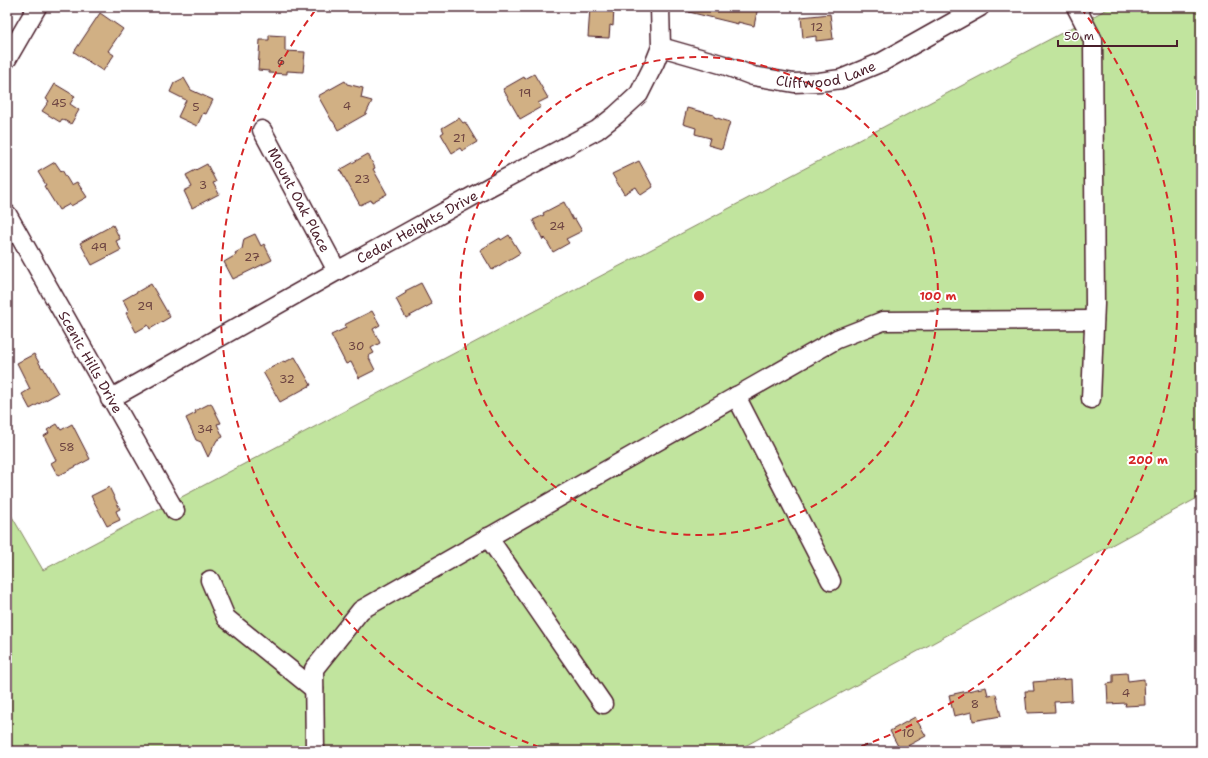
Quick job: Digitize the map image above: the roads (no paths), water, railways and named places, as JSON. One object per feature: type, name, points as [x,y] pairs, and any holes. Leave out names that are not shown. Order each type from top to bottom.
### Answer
[{"type":"street","points":[[7,58],[37,7]]},
{"type":"street","name":"Cedar Heights Drive","points":[[110,398],[491,186],[597,130],[639,94],[661,47],[660,7]]},
{"type":"street","name":"Cliffwood Lane","points":[[661,47],[724,65],[753,76],[794,83],[819,82],[841,79],[882,62],[980,7]]},
{"type":"street","points":[[1076,7],[1093,40],[1094,320],[1091,399]]},
{"type":"street","name":"Mount Oak Place","points":[[262,130],[337,271]]},
{"type":"street","name":"Scenic Hills Drive","points":[[7,214],[175,511]]},
{"type":"street","points":[[315,751],[314,669],[361,610],[837,338],[883,321],[1094,320]]},
{"type":"street","points":[[736,396],[831,581]]},
{"type":"street","points":[[488,537],[603,704]]},
{"type":"street","points":[[210,580],[226,618],[314,689]]}]
